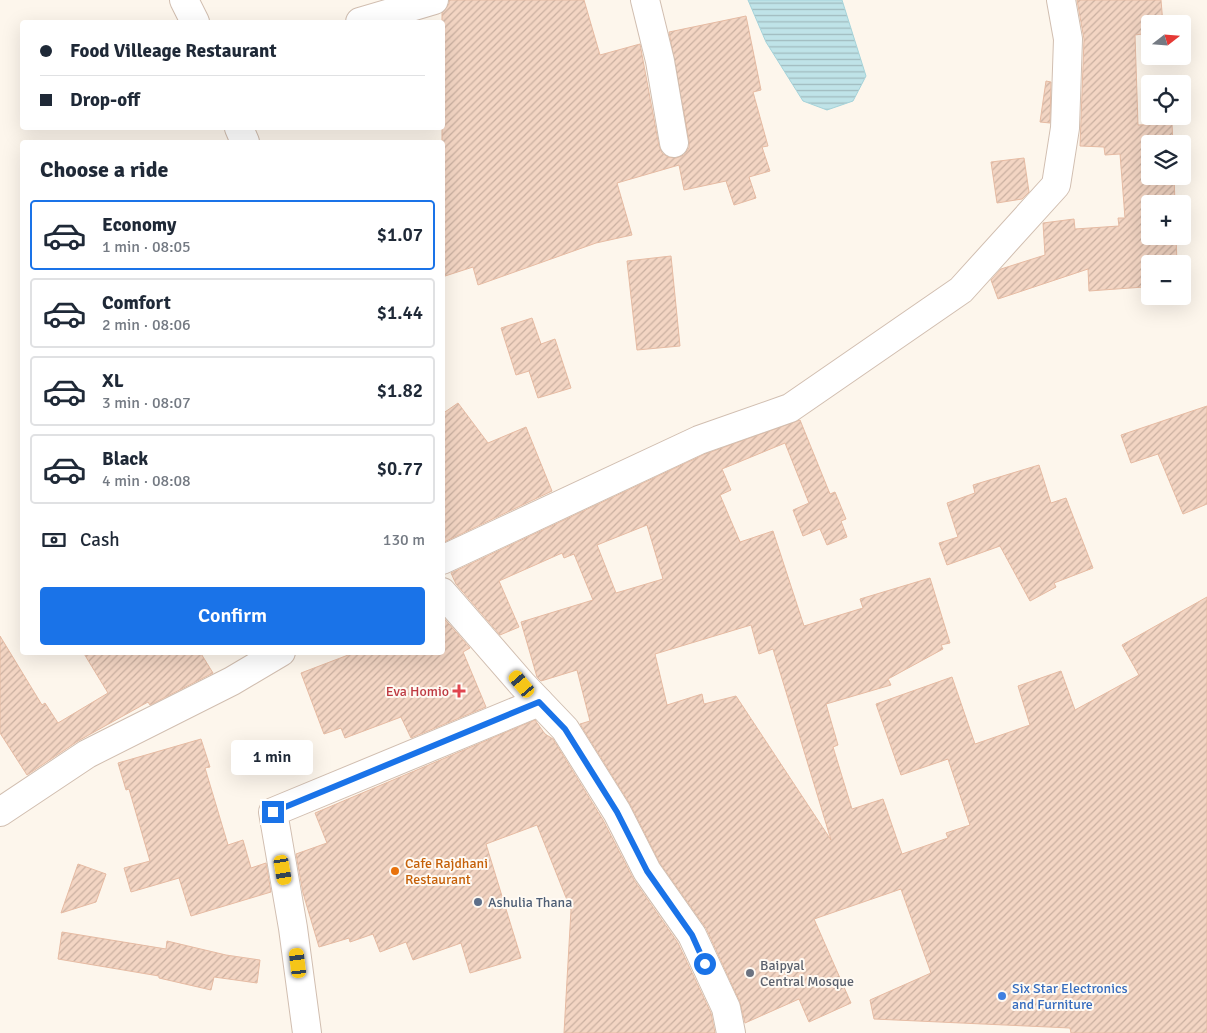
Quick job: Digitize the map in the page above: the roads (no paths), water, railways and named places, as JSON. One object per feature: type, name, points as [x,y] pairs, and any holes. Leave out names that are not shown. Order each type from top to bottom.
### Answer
[{"type":"street","points":[[184,0],[194,20]]},
{"type":"street","points":[[367,20],[434,0]]},
{"type":"street","points":[[645,0],[660,60],[674,143]]},
{"type":"street","points":[[445,559],[699,440],[790,408],[961,290],[1056,185],[1065,128],[1068,39],[1060,0]]},
{"type":"street","points":[[445,595],[565,729],[617,812],[647,871],[692,935],[726,1008],[731,1033]]},
{"type":"street","points":[[0,812],[87,754],[232,681],[276,655]]},
{"type":"street","points":[[307,1033],[293,928],[273,812],[539,702]]},
{"type":"water","points":[[748,0],[842,0],[866,76],[853,101],[827,110],[803,101],[766,42]]},
{"type":"place","name":"Eva Homio","points":[[459,691]]},
{"type":"place","name":"Cafe Rajdhani Restaurant","points":[[395,871]]},
{"type":"place","name":"Ashulia Thana","points":[[478,902]]},
{"type":"place","name":"Baipyal Central Mosque","points":[[750,973]]},
{"type":"place","name":"Six Star Electronics and Furniture","points":[[1002,996]]}]
